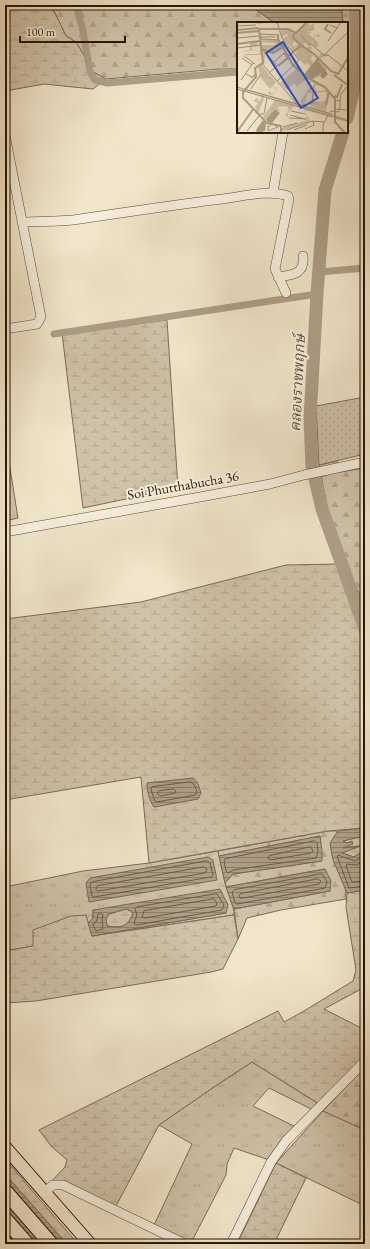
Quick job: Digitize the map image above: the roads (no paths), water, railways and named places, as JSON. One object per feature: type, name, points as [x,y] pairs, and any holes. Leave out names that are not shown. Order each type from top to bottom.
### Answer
[{"type":"highway","points":[[5,1191],[51,1244]]},
{"type":"highway","points":[[5,1219],[26,1244]]},
{"type":"main road","points":[[5,1147],[90,1244]]},
{"type":"street","points":[[273,194],[282,133]]},
{"type":"street","points":[[5,135],[42,317],[37,324],[5,329]]},
{"type":"street","points":[[23,222],[78,219],[145,209],[282,194],[288,196],[289,199],[275,270],[286,293]]},
{"type":"street","points":[[278,277],[295,275],[304,262],[303,256]]},
{"type":"street","name":"Soi Phutthabucha 36","points":[[5,532],[270,484],[304,474],[365,462]]},
{"type":"street","points":[[231,1244],[277,1152],[365,1061]]},
{"type":"street","points":[[45,1192],[53,1185],[63,1185],[184,1244]]},
{"type":"water","points":[[249,5],[339,5],[342,11],[343,22],[274,22]]},
{"type":"water","points":[[193,778],[198,784],[201,793],[198,799],[154,807],[147,789],[147,783]]},
{"type":"water","points":[[365,828],[365,836],[343,841],[347,843],[352,841],[353,844],[343,848],[361,846],[342,853],[354,857],[365,850],[365,890],[347,893],[333,860],[330,843],[338,831]]},
{"type":"water","points":[[320,836],[322,861],[233,874],[225,883],[219,856]]},
{"type":"water","points":[[208,857],[213,860],[217,880],[89,902],[86,883],[90,878]]},
{"type":"water","points":[[325,869],[331,881],[330,891],[234,910],[226,887]]},
{"type":"water","points":[[220,889],[228,905],[226,913],[92,936],[88,923],[93,918],[93,910]],"holes":[[[126,909],[131,911],[133,914],[131,919],[123,926],[107,926],[106,919],[109,914]]]},
{"type":"water","points":[[5,1174],[67,1244],[20,1244],[5,1227]]},
{"type":"waterway","points":[[76,5],[83,31],[90,72],[95,80],[107,83],[237,72]]},
{"type":"waterway","name":"คลองราชพฤกษ์","points":[[348,114],[355,83],[357,36],[355,5]]},
{"type":"waterway","points":[[348,82],[355,83]]},
{"type":"waterway","name":"คลองราชพฤกษ์","points":[[343,133],[325,190],[310,419],[312,466],[322,509],[365,629]]},
{"type":"waterway","points":[[319,272],[365,268]]},
{"type":"waterway","points":[[54,334],[317,294]]}]
